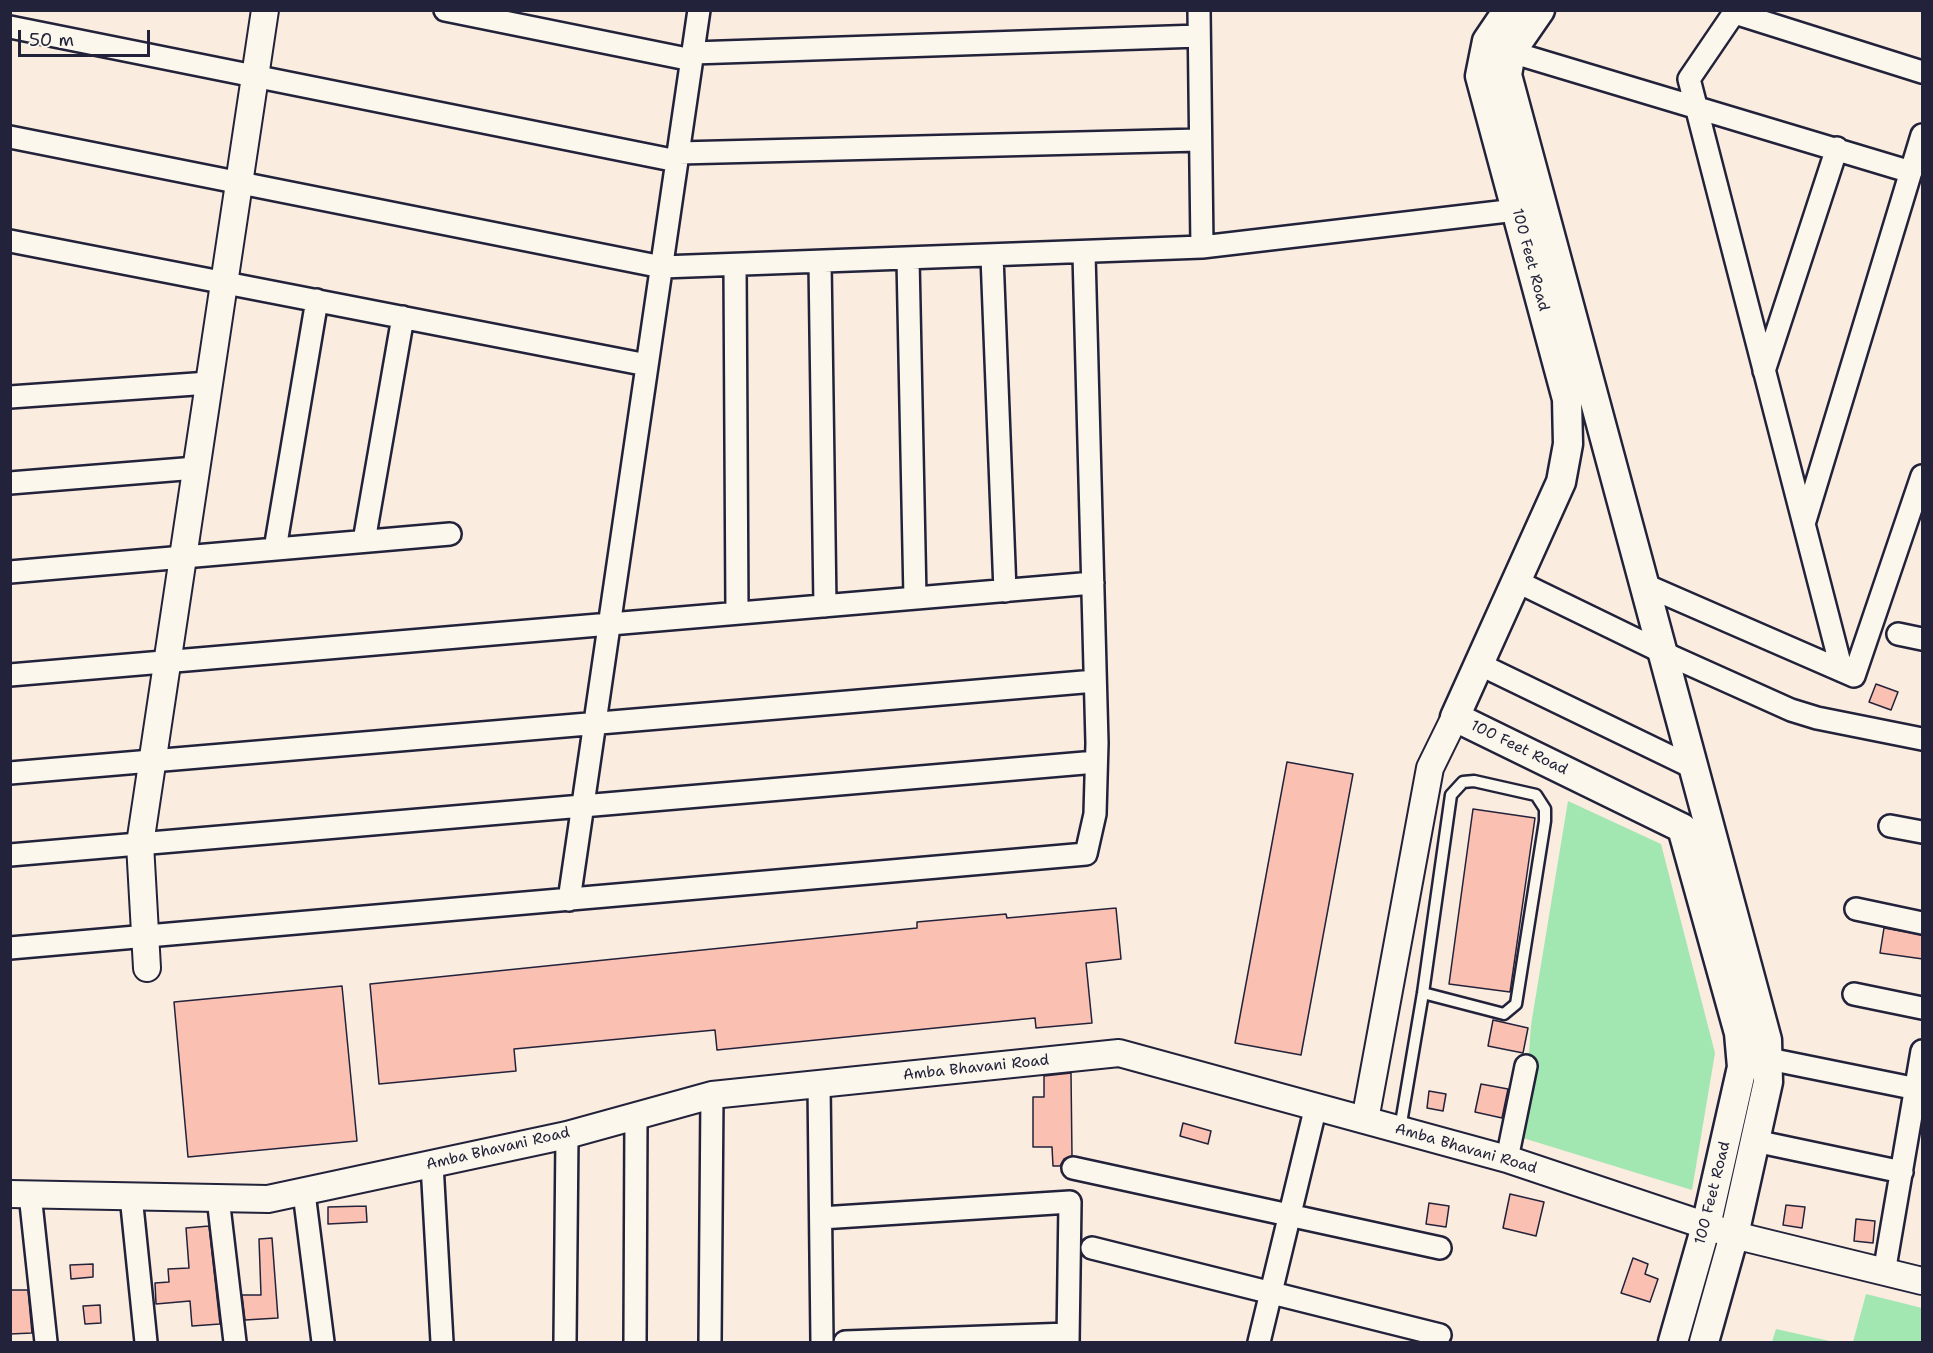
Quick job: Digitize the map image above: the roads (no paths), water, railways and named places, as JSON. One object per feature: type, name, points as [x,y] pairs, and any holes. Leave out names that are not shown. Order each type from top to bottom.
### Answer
[{"type":"main road","points":[[1511,52],[1540,10]]},
{"type":"main road","name":"100 Feet Road","points":[[1505,11],[1486,41],[1480,76],[1567,399],[1568,444],[1561,482],[1455,717],[1683,828],[1739,1033],[1742,1078],[1706,1226],[1673,1342]]},
{"type":"main road","name":"100 Feet Road","points":[[1511,52],[1507,75],[1765,1027],[1769,1059],[1768,1082],[1734,1235],[1704,1342]]},
{"type":"street","points":[[147,968],[140,844],[265,10]]},
{"type":"street","points":[[446,10],[693,56],[1199,36]]},
{"type":"street","points":[[569,900],[699,10]]},
{"type":"street","points":[[1199,10],[1202,247]]},
{"type":"street","points":[[1842,671],[1689,79],[1736,12],[1923,72]]},
{"type":"street","points":[[10,27],[678,157],[1199,140]]},
{"type":"street","points":[[1511,52],[1694,104],[1911,172]]},
{"type":"street","points":[[1804,525],[1923,135]]},
{"type":"street","points":[[10,137],[662,267],[1084,254],[1202,247],[1516,210]]},
{"type":"street","points":[[1764,371],[1837,148]]},
{"type":"street","points":[[10,241],[647,365]]},
{"type":"street","points":[[10,948],[1086,854],[1095,814],[1096,762],[1084,254]]},
{"type":"street","points":[[992,256],[1005,591]]},
{"type":"street","points":[[908,259],[915,598]]},
{"type":"street","points":[[820,262],[825,606]]},
{"type":"street","points":[[735,265],[737,614]]},
{"type":"street","points":[[275,549],[317,300]]},
{"type":"street","points":[[364,541],[403,317]]},
{"type":"street","points":[[10,397],[209,383]]},
{"type":"street","points":[[10,483],[196,468]]},
{"type":"street","points":[[1644,585],[1854,676],[1923,476]]},
{"type":"street","points":[[10,572],[450,534]]},
{"type":"street","points":[[1516,581],[1662,652],[1803,714],[1923,740]]},
{"type":"street","points":[[10,675],[1093,583]]},
{"type":"street","points":[[1898,634],[1923,639]]},
{"type":"street","points":[[1479,664],[1694,768]]},
{"type":"street","points":[[10,773],[1095,681]]},
{"type":"street","points":[[1365,1120],[1430,768],[1455,717]]},
{"type":"street","points":[[10,855],[1096,762]]},
{"type":"street","points":[[1890,826],[1923,832]]},
{"type":"street","points":[[1856,909],[1923,923]]},
{"type":"street","points":[[1854,994],[1923,1008]]},
{"type":"street","points":[[1884,1273],[1923,1051]]},
{"type":"street","name":"Amba Bhavani Road","points":[[20,1194],[268,1199],[567,1135],[712,1095],[1119,1053],[1507,1160],[1734,1235],[1923,1281]]},
{"type":"street","points":[[1769,1059],[1917,1089]]},
{"type":"street","points":[[1507,1160],[1526,1066]]},
{"type":"street","points":[[819,1084],[822,1342]]},
{"type":"street","points":[[710,1342],[712,1095]]},
{"type":"street","points":[[1259,1342],[1316,1106]]},
{"type":"street","points":[[635,1342],[636,1115]]},
{"type":"street","points":[[565,1342],[567,1135]]},
{"type":"street","points":[[1755,1141],[1902,1172]]},
{"type":"street","points":[[432,1164],[442,1342]]},
{"type":"street","points":[[1073,1168],[1440,1248]]},
{"type":"street","points":[[304,1193],[323,1342]]},
{"type":"street","points":[[20,1194],[46,1342]]},
{"type":"street","points":[[131,1196],[146,1342]]},
{"type":"street","points":[[218,1198],[235,1342]]},
{"type":"street","points":[[821,1218],[1070,1202],[1068,1338],[846,1342]]},
{"type":"street","points":[[1092,1248],[1440,1335]]},
{"type":"lane","points":[[1400,1129],[1423,993],[1451,795],[1463,782],[1474,781],[1536,795],[1545,809],[1545,820],[1516,1004],[1504,1014],[1423,993]]}]
